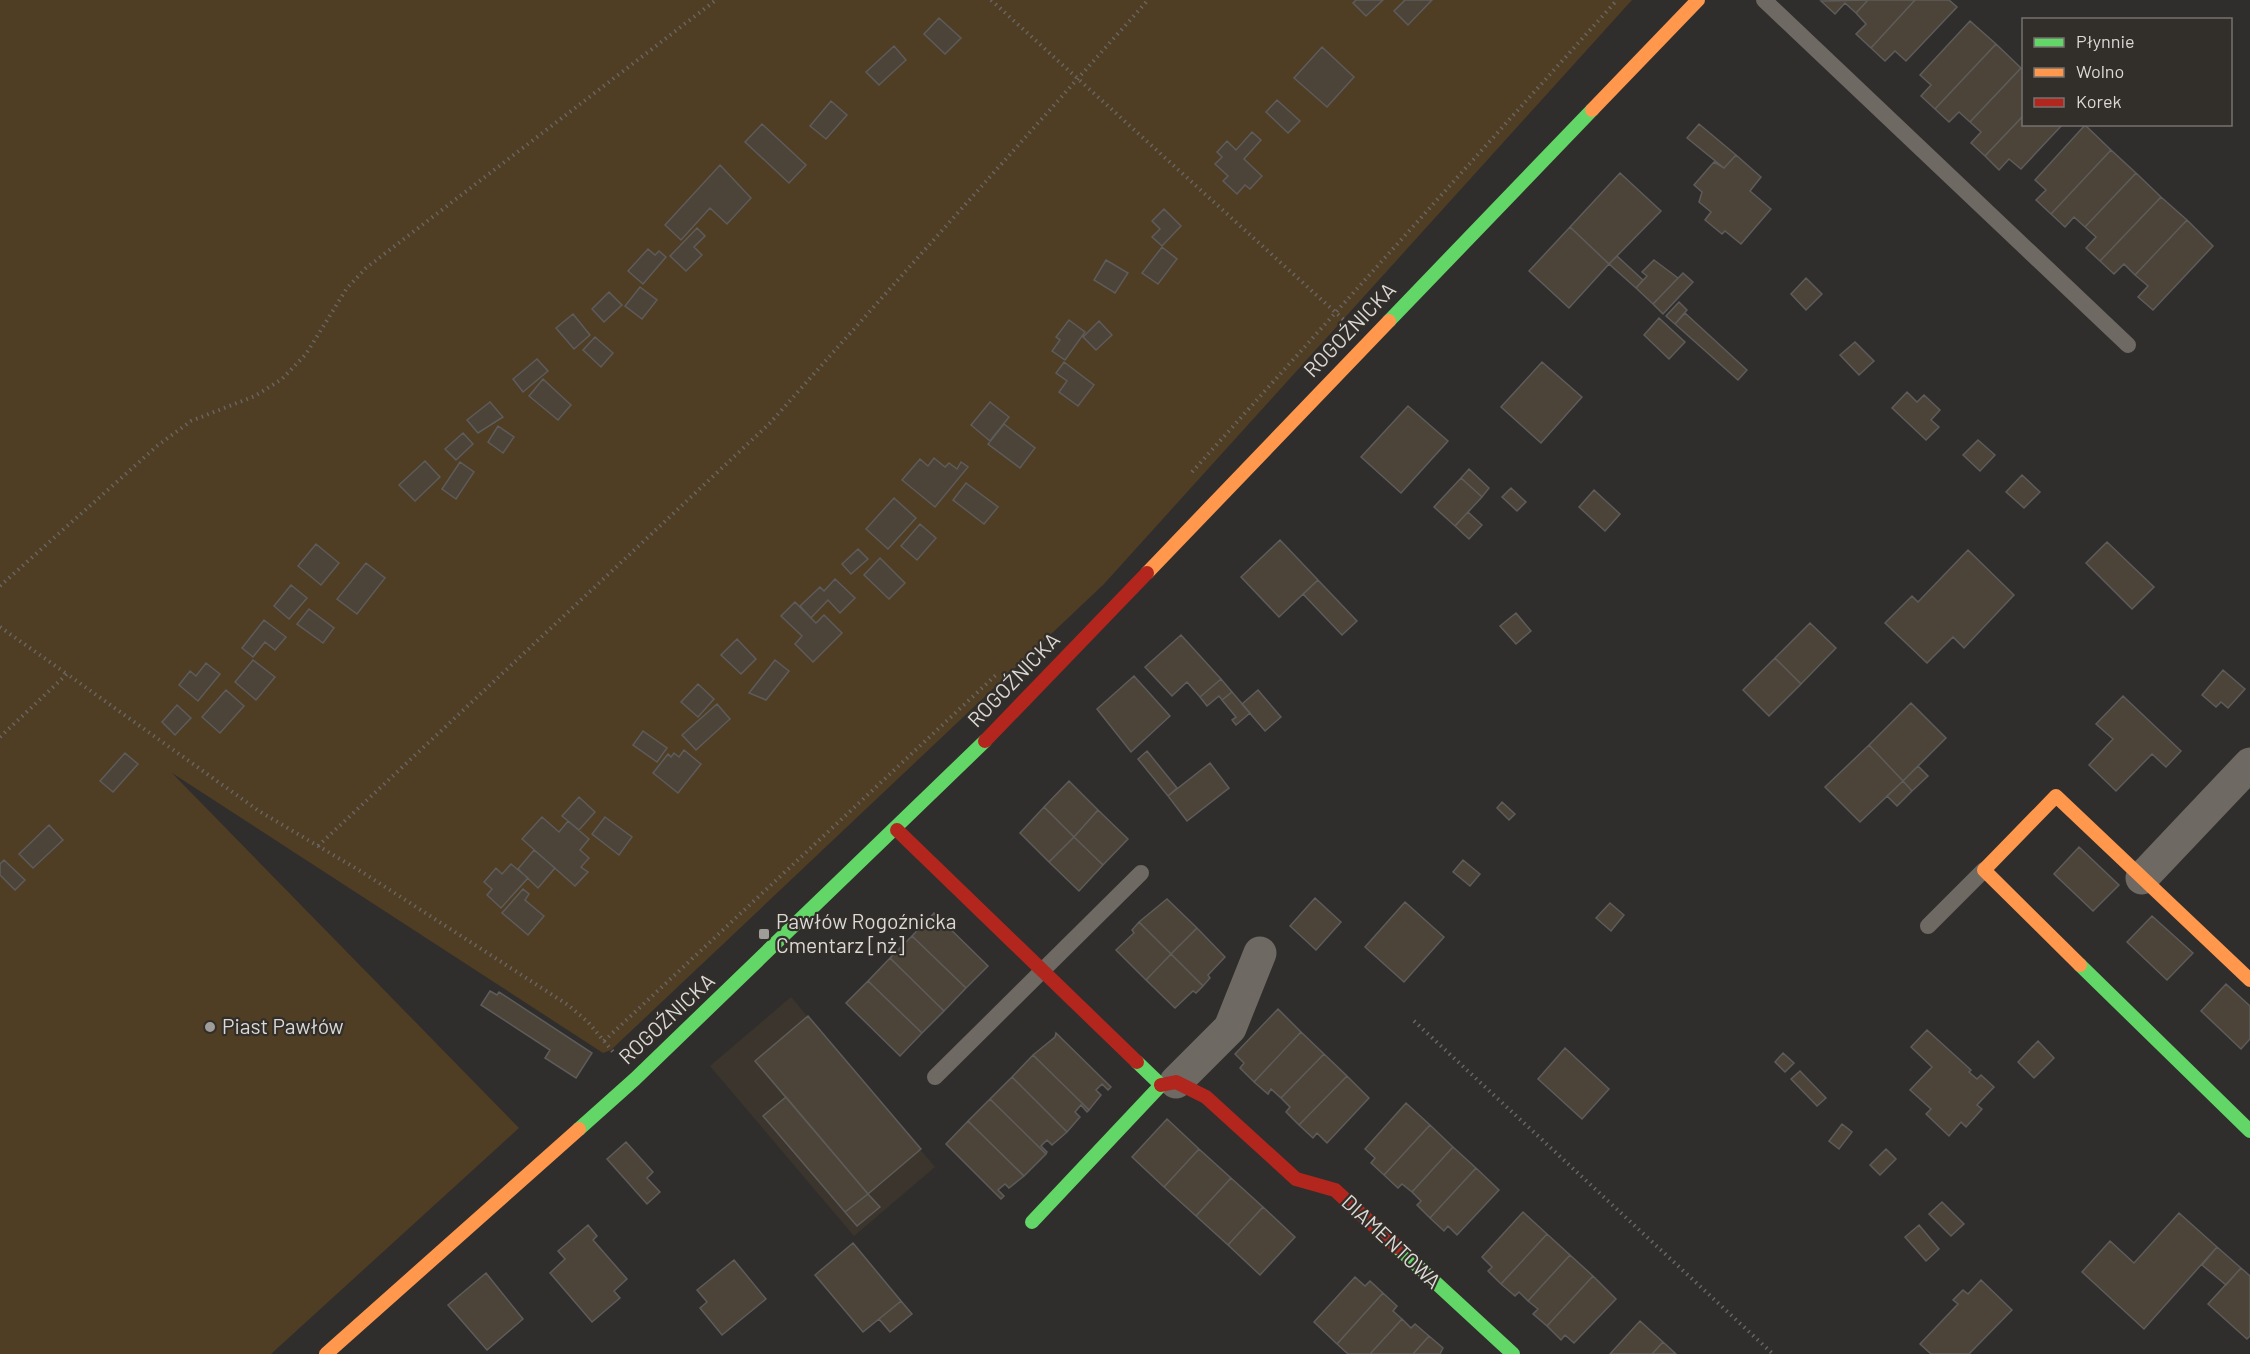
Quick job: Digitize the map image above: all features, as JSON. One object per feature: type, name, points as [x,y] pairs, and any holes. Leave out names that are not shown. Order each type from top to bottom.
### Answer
[{"type":"street","name":"ROGOŹNICKA","points":[[326,1354],[635,1079],[897,830],[1698,0]]},
{"type":"street","points":[[2142,878],[2250,764]]},
{"type":"street","points":[[2250,980],[2056,796],[1984,870],[2250,1131]]},
{"type":"street","name":"DIAMENTOWA","points":[[897,830],[1043,972],[1168,1083],[1206,1097],[1296,1179],[1335,1190],[1513,1354]]},
{"type":"street","points":[[1032,1222],[1168,1083],[1230,1028],[1260,953]]},
{"type":"lane","points":[[1764,0],[2128,345]]},
{"type":"lane","points":[[1928,926],[1984,870]]},
{"type":"lane","points":[[935,1077],[1141,873]]},
{"type":"path","points":[[0,586],[157,446],[191,421],[255,396],[282,379],[306,354],[347,288],[366,268],[716,0]]},
{"type":"path","points":[[991,0],[1370,340]]},
{"type":"path","points":[[318,846],[771,423],[1148,0]]},
{"type":"path","points":[[1184,480],[1617,0]]},
{"type":"path","points":[[0,627],[249,804],[362,872],[568,1005],[588,1022],[635,1079]]},
{"type":"path","points":[[604,1041],[1003,668]]},
{"type":"path","points":[[0,737],[67,674]]},
{"type":"path","points":[[1414,1021],[1773,1354]]},
{"type":"shaded area","points":[[0,0],[1632,0],[1104,584],[611,1050],[603,1053],[172,773],[519,1128],[271,1354],[0,1354]]},
{"type":"shaded area","points":[[791,997],[935,1167],[854,1236],[710,1066]]},
{"type":"building","points":[[1356,0],[1383,0],[1366,16],[1353,3]]},
{"type":"building","points":[[1405,0],[1432,0],[1408,25],[1394,11]]},
{"type":"building","points":[[1868,0],[1915,0],[1871,48],[1856,34],[1866,24],[1856,13]]},
{"type":"building","points":[[1868,0],[1856,13],[1845,3],[1835,14],[1821,1]]},
{"type":"building","points":[[1915,0],[1949,0],[1957,7],[1906,61],[1895,51],[1885,61],[1871,48]]},
{"type":"building","points":[[939,18],[961,38],[945,54],[924,34]]},
{"type":"building","points":[[1970,21],[1996,44],[1935,109],[1921,96],[1931,85],[1920,75]]},
{"type":"building","points":[[1996,44],[2021,68],[1970,122],[1959,112],[1949,122],[1935,109]]},
{"type":"building","points":[[894,46],[906,60],[879,85],[866,72]]},
{"type":"building","points":[[1322,47],[1354,77],[1327,107],[1294,78]]},
{"type":"building","points":[[2022,69],[2022,117],[1985,156],[1971,143],[1981,132],[1970,122]]},
{"type":"building","points":[[1277,100],[1300,121],[1288,133],[1266,112]]},
{"type":"building","points":[[831,101],[847,115],[826,139],[810,126]]},
{"type":"building","points":[[2022,117],[2022,126],[2061,126],[2021,169],[2009,159],[1999,170],[1985,156]]},
{"type":"building","points":[[762,124],[806,165],[789,183],[745,142]]},
{"type":"building","points":[[1699,124],[1736,155],[1724,168],[1687,138]]},
{"type":"building","points":[[2084,126],[2111,150],[2051,214],[2036,200],[2046,190],[2035,180]]},
{"type":"building","points":[[1252,132],[1261,140],[1244,159],[1262,176],[1250,189],[1245,185],[1237,194],[1223,181],[1228,176],[1215,164],[1222,157],[1217,152],[1227,141],[1236,150]]},
{"type":"building","points":[[2111,150],[2136,173],[2085,227],[2074,217],[2065,227],[2051,214]]},
{"type":"building","points":[[1736,155],[1761,177],[1750,191],[1771,209],[1741,244],[1725,231],[1722,234],[1705,220],[1711,212],[1699,202],[1702,192],[1694,185],[1714,162],[1724,168]]},
{"type":"building","points":[[720,165],[751,198],[727,224],[710,208],[681,240],[665,225]]},
{"type":"building","points":[[1620,173],[1661,211],[1609,264],[1570,227]]},
{"type":"building","points":[[2136,173],[2161,197],[2100,261],[2086,248],[2096,237],[2085,227]]},
{"type":"building","points":[[2161,197],[2187,220],[2135,275],[2124,264],[2114,274],[2100,261]]},
{"type":"building","points":[[1164,209],[1181,226],[1162,246],[1152,237],[1160,229],[1152,221]]},
{"type":"building","points":[[2187,220],[2213,246],[2153,310],[2138,297],[2148,286],[2135,275]]},
{"type":"building","points":[[1570,227],[1609,264],[1569,308],[1529,271]]},
{"type":"building","points":[[697,228],[705,236],[694,247],[702,255],[686,271],[670,256]]},
{"type":"building","points":[[1162,247],[1177,259],[1158,284],[1142,273]]},
{"type":"building","points":[[648,249],[655,255],[659,251],[666,257],[643,284],[628,271]]},
{"type":"building","points":[[1617,256],[1643,280],[1636,288],[1609,264]]},
{"type":"building","points":[[1106,260],[1128,273],[1115,293],[1094,280]]},
{"type":"building","points":[[1654,260],[1678,278],[1653,304],[1636,288],[1647,276],[1642,272]]},
{"type":"building","points":[[1683,273],[1693,282],[1663,314],[1653,304]]},
{"type":"building","points":[[1806,278],[1822,294],[1806,310],[1791,294]]},
{"type":"building","points":[[640,287],[657,300],[642,319],[625,306]]},
{"type":"building","points":[[609,292],[622,305],[604,322],[592,309]]},
{"type":"building","points":[[1679,302],[1687,310],[1675,324],[1666,316]]},
{"type":"building","points":[[1685,313],[1747,370],[1738,380],[1675,324]]},
{"type":"building","points":[[573,314],[590,335],[574,349],[556,328]]},
{"type":"building","points":[[1659,318],[1685,342],[1669,359],[1644,335]]},
{"type":"building","points":[[1069,320],[1085,332],[1065,360],[1052,351],[1060,340],[1056,337]]},
{"type":"building","points":[[1099,321],[1112,335],[1096,350],[1083,337]]},
{"type":"building","points":[[595,337],[613,353],[601,367],[583,350]]},
{"type":"building","points":[[1855,342],[1874,361],[1859,375],[1840,355]]},
{"type":"building","points":[[537,359],[548,371],[523,392],[513,379]]},
{"type":"building","points":[[1064,362],[1094,385],[1078,406],[1059,392],[1067,381],[1056,373]]},
{"type":"building","points":[[1542,362],[1582,397],[1541,443],[1501,407]]},
{"type":"building","points":[[543,379],[571,405],[558,420],[529,396]]},
{"type":"building","points":[[1907,392],[1917,402],[1924,395],[1940,410],[1931,420],[1939,427],[1926,440],[1892,408]]},
{"type":"building","points":[[490,402],[503,417],[478,433],[467,420]]},
{"type":"building","points":[[990,402],[1009,417],[990,441],[971,425]]},
{"type":"building","points":[[1408,406],[1448,441],[1401,493],[1361,457]]},
{"type":"building","points":[[1004,424],[1035,448],[1020,468],[988,444]]},
{"type":"building","points":[[498,426],[514,437],[503,453],[488,442]]},
{"type":"building","points":[[463,433],[473,444],[456,460],[445,449]]},
{"type":"building","points":[[1978,440],[1995,455],[1980,471],[1963,455]]},
{"type":"building","points":[[934,458],[945,467],[949,463],[957,469],[961,462],[968,467],[935,507],[902,480],[920,459],[928,466]]},
{"type":"building","points":[[425,461],[440,477],[415,501],[399,485]]},
{"type":"building","points":[[460,462],[474,472],[456,499],[442,489]]},
{"type":"building","points":[[1469,469],[1489,488],[1482,497],[1461,478]]},
{"type":"building","points":[[2022,475],[2040,492],[2024,508],[2006,492]]},
{"type":"building","points":[[1461,478],[1482,497],[1455,526],[1434,507]]},
{"type":"building","points":[[966,483],[998,507],[984,524],[953,500]]},
{"type":"building","points":[[1511,488],[1526,502],[1517,511],[1502,497]]},
{"type":"building","points":[[1594,490],[1620,514],[1605,531],[1579,507]]},
{"type":"building","points":[[894,498],[916,518],[888,549],[866,529]]},
{"type":"building","points":[[1468,512],[1482,525],[1469,539],[1455,526]]},
{"type":"building","points":[[920,524],[936,538],[917,560],[901,546]]},
{"type":"building","points":[[1280,540],[1318,580],[1279,617],[1241,577]]},
{"type":"building","points":[[2107,542],[2154,587],[2132,609],[2086,563]]},
{"type":"building","points":[[316,544],[339,563],[321,585],[298,566]]},
{"type":"building","points":[[858,549],[868,559],[851,574],[842,564]]},
{"type":"building","points":[[1968,550],[2014,595],[1964,648],[1953,637],[1927,663],[1885,623],[1912,596],[1918,602]]},
{"type":"building","points":[[880,558],[905,583],[889,599],[864,575]]},
{"type":"building","points":[[366,563],[385,578],[357,614],[337,599]]},
{"type":"building","points":[[835,579],[855,598],[840,613],[828,600],[811,618],[800,606],[820,587],[824,591]]},
{"type":"building","points":[[1318,580],[1357,621],[1342,635],[1303,594]]},
{"type":"building","points":[[291,585],[307,598],[289,619],[274,606]]},
{"type":"building","points":[[795,602],[816,623],[824,615],[842,633],[813,662],[795,644],[802,636],[781,616]]},
{"type":"building","points":[[309,609],[334,628],[323,643],[297,624]]},
{"type":"building","points":[[1516,613],[1531,631],[1516,644],[1500,626]]},
{"type":"building","points":[[264,620],[286,637],[275,650],[265,642],[253,657],[242,648]]},
{"type":"building","points":[[1810,623],[1836,648],[1801,684],[1775,658]]},
{"type":"building","points":[[1181,635],[1221,679],[1200,697],[1187,682],[1172,696],[1145,667]]},
{"type":"building","points":[[737,639],[756,659],[741,674],[721,655]]},
{"type":"building","points":[[1775,658],[1801,684],[1769,716],[1743,690]]},
{"type":"building","points":[[253,660],[275,677],[256,700],[235,682]]},
{"type":"building","points":[[775,660],[789,671],[766,700],[749,693]]},
{"type":"building","points":[[206,663],[220,674],[198,701],[179,685],[190,671],[196,676]]},
{"type":"building","points":[[2223,670],[2245,689],[2228,708],[2221,702],[2216,707],[2202,695]]},
{"type":"building","points":[[1134,676],[1170,716],[1131,752],[1097,709]]},
{"type":"building","points":[[1221,679],[1232,692],[1222,700],[1219,696],[1207,706],[1200,697]]},
{"type":"building","points":[[698,684],[714,699],[698,717],[681,702]]},
{"type":"building","points":[[226,690],[244,706],[220,733],[202,717]]},
{"type":"building","points":[[1258,690],[1281,717],[1265,731],[1242,704]]},
{"type":"building","points":[[1232,692],[1250,713],[1236,725],[1232,720],[1236,717],[1222,700]]},
{"type":"building","points":[[2123,696],[2181,751],[2166,767],[2152,754],[2116,791],[2089,765],[2113,739],[2096,724]]},
{"type":"building","points":[[1911,703],[1946,738],[1903,781],[1869,745]]},
{"type":"building","points":[[717,704],[730,719],[696,750],[682,735]]},
{"type":"building","points":[[177,705],[191,718],[175,735],[162,722]]},
{"type":"building","points":[[643,731],[667,748],[657,762],[633,745]]},
{"type":"building","points":[[1869,745],[1903,781],[1860,822],[1825,787]]},
{"type":"building","points":[[684,750],[701,764],[678,793],[653,773],[668,754],[671,757],[674,753],[679,757]]},
{"type":"building","points":[[1147,751],[1177,788],[1168,796],[1138,759]]},
{"type":"building","points":[[125,753],[138,764],[113,792],[100,781]]},
{"type":"building","points":[[1210,763],[1229,788],[1187,821],[1168,796]]},
{"type":"building","points":[[1918,766],[1928,776],[1912,791],[1903,781]]},
{"type":"building","points":[[1069,781],[1098,810],[1074,837],[1044,807]]},
{"type":"building","points":[[1903,781],[1912,791],[1897,806],[1887,796]]},
{"type":"building","points":[[579,797],[595,812],[579,830],[562,816]]},
{"type":"building","points":[[1502,802],[1515,814],[1509,820],[1497,808]]},
{"type":"building","points":[[1044,807],[1074,837],[1049,862],[1020,833]]},
{"type":"building","points":[[1098,810],[1128,839],[1103,865],[1074,837]]},
{"type":"building","points":[[542,817],[559,832],[568,821],[589,839],[580,850],[589,858],[581,867],[588,872],[575,886],[522,839]]},
{"type":"building","points":[[605,817],[632,837],[619,855],[592,834]]},
{"type":"building","points":[[49,825],[63,840],[33,868],[19,854]]},
{"type":"building","points":[[1074,837],[1103,865],[1079,891],[1049,862]]},
{"type":"building","points":[[2079,847],[2119,885],[2093,911],[2054,874]]},
{"type":"building","points":[[534,850],[555,868],[538,888],[518,869]]},
{"type":"building","points":[[4,860],[25,880],[15,890],[0,875],[0,864]]},
{"type":"building","points":[[1463,860],[1480,874],[1470,886],[1453,872]]},
{"type":"building","points":[[511,864],[528,878],[501,908],[487,895],[492,889],[484,882],[496,868],[502,874]]},
{"type":"building","points":[[523,889],[529,894],[525,900],[544,916],[528,935],[502,913]]},
{"type":"building","points":[[1315,898],[1341,922],[1316,950],[1290,926]]},
{"type":"building","points":[[1167,899],[1197,928],[1171,954],[1139,922]]},
{"type":"building","points":[[1405,902],[1444,937],[1404,982],[1365,947]]},
{"type":"building","points":[[1610,903],[1624,915],[1611,931],[1596,918]]},
{"type":"building","points":[[934,913],[988,966],[966,988],[912,936]]},
{"type":"building","points":[[2152,916],[2193,953],[2167,980],[2127,942]]},
{"type":"building","points":[[1139,922],[1171,954],[1146,980],[1116,950],[1134,933],[1132,930]]},
{"type":"building","points":[[1197,928],[1225,957],[1208,975],[1210,978],[1203,986],[1171,954]]},
{"type":"building","points":[[912,936],[966,988],[944,1011],[890,958]]},
{"type":"building","points":[[1171,954],[1203,986],[1196,993],[1193,991],[1175,1008],[1146,980]]},
{"type":"building","points":[[890,958],[944,1011],[922,1033],[868,981]]},
{"type":"building","points":[[868,981],[922,1033],[900,1056],[846,1003]]},
{"type":"building","points":[[2226,984],[2250,1006],[2250,1039],[2241,1049],[2201,1011]]},
{"type":"building","points":[[490,991],[497,995],[499,992],[592,1053],[576,1078],[545,1058],[550,1050],[481,1005]]},
{"type":"building","points":[[1278,1009],[1301,1032],[1254,1082],[1240,1068],[1244,1063],[1235,1054]]},
{"type":"building","points":[[808,1016],[921,1149],[868,1194],[755,1061]]},
{"type":"building","points":[[1927,1030],[1971,1070],[1969,1072],[1977,1079],[1981,1075],[1994,1087],[1977,1105],[1982,1109],[1966,1127],[1961,1122],[1949,1136],[1926,1114],[1931,1109],[1910,1090],[1932,1067],[1911,1047]]},
{"type":"building","points":[[1301,1032],[1324,1054],[1281,1098],[1271,1089],[1268,1094],[1254,1082]]},
{"type":"building","points":[[1056,1033],[1111,1087],[1108,1090],[1102,1084],[1096,1090],[1101,1095],[1089,1110],[1033,1055],[1055,1037]]},
{"type":"building","points":[[2038,1041],[2054,1058],[2034,1078],[2018,1062]]},
{"type":"building","points":[[1565,1048],[1609,1089],[1582,1119],[1538,1079]]},
{"type":"building","points":[[1783,1053],[1794,1063],[1785,1072],[1775,1062]]},
{"type":"building","points":[[1324,1054],[1347,1076],[1299,1125],[1286,1112],[1290,1107],[1281,1098]]},
{"type":"building","points":[[1033,1055],[1089,1110],[1087,1112],[1081,1105],[1075,1112],[1080,1117],[1067,1132],[1012,1077]]},
{"type":"building","points":[[1800,1071],[1826,1098],[1817,1106],[1791,1079]]},
{"type":"building","points":[[1347,1076],[1369,1098],[1327,1143],[1317,1133],[1313,1138],[1299,1125]]},
{"type":"building","points":[[1012,1077],[1067,1132],[1052,1145],[1047,1140],[1041,1146],[1047,1152],[1046,1154],[990,1099]]},
{"type":"building","points":[[786,1097],[868,1194],[845,1212],[763,1116]]},
{"type":"building","points":[[990,1099],[1046,1154],[1024,1176],[968,1121]]},
{"type":"building","points":[[1406,1103],[1430,1125],[1384,1175],[1371,1163],[1375,1158],[1365,1149]]},
{"type":"building","points":[[1167,1119],[1199,1149],[1164,1187],[1132,1157]]},
{"type":"building","points":[[968,1121],[1024,1176],[1009,1188],[1005,1184],[998,1190],[1004,1196],[1001,1199],[946,1144]]},
{"type":"building","points":[[1842,1124],[1852,1132],[1839,1149],[1829,1141]]},
{"type":"building","points":[[1430,1125],[1453,1147],[1412,1192],[1402,1184],[1398,1188],[1384,1175]]},
{"type":"building","points":[[626,1142],[653,1172],[647,1178],[660,1192],[647,1204],[607,1159]]},
{"type":"building","points":[[1453,1147],[1476,1168],[1430,1218],[1417,1205],[1421,1201],[1412,1192]]},
{"type":"building","points":[[1199,1149],[1231,1178],[1196,1216],[1164,1187]]},
{"type":"building","points":[[1886,1149],[1896,1159],[1880,1175],[1870,1165]]},
{"type":"building","points":[[1476,1168],[1499,1190],[1457,1235],[1448,1226],[1444,1231],[1430,1218]]},
{"type":"building","points":[[1231,1178],[1263,1207],[1228,1245],[1196,1216]]},
{"type":"building","points":[[868,1194],[880,1207],[857,1226],[845,1212]]},
{"type":"building","points":[[1942,1202],[1964,1224],[1951,1236],[1929,1214]]},
{"type":"building","points":[[1263,1207],[1295,1237],[1260,1275],[1228,1245]]},
{"type":"building","points":[[1523,1212],[1547,1234],[1501,1284],[1488,1271],[1492,1267],[1482,1257]]},
{"type":"building","points":[[2179,1213],[2217,1247],[2144,1329],[2082,1272],[2110,1241],[2134,1263]]},
{"type":"building","points":[[588,1225],[597,1236],[593,1240],[627,1279],[614,1291],[620,1298],[592,1322],[550,1273],[565,1259],[558,1251]]},
{"type":"building","points":[[1919,1225],[1939,1249],[1926,1261],[1905,1237]]},
{"type":"building","points":[[1547,1234],[1570,1255],[1528,1301],[1519,1292],[1515,1296],[1501,1284]]},
{"type":"building","points":[[853,1243],[901,1301],[863,1332],[815,1275]]},
{"type":"building","points":[[2217,1247],[2241,1268],[2226,1285],[2202,1265]]},
{"type":"building","points":[[1570,1255],[1593,1276],[1547,1326],[1533,1314],[1538,1309],[1528,1301]]},
{"type":"building","points":[[734,1260],[766,1299],[722,1335],[700,1308],[707,1302],[697,1290]]},
{"type":"building","points":[[2241,1268],[2250,1276],[2250,1336],[2247,1339],[2208,1304]]},
{"type":"building","points":[[486,1273],[523,1319],[487,1350],[448,1305]]},
{"type":"building","points":[[1593,1276],[1616,1299],[1574,1343],[1565,1335],[1561,1340],[1547,1326]]},
{"type":"building","points":[[1355,1277],[1365,1286],[1370,1281],[1383,1293],[1337,1344],[1314,1322]]},
{"type":"building","points":[[1981,1280],[2012,1310],[1969,1354],[1931,1354],[1920,1344],[1958,1304],[1953,1300],[1963,1290],[1968,1294]]},
{"type":"building","points":[[1383,1293],[1397,1306],[1393,1311],[1402,1319],[1370,1354],[1348,1354],[1337,1344]]},
{"type":"building","points":[[901,1301],[912,1314],[890,1332],[879,1319]]},
{"type":"building","points":[[1402,1319],[1411,1328],[1415,1324],[1429,1336],[1413,1354],[1370,1354]]},
{"type":"building","points":[[1640,1321],[1663,1342],[1652,1354],[1610,1354]]},
{"type":"building","points":[[1429,1336],[1443,1348],[1440,1354],[1413,1354]]},
{"type":"building","points":[[1663,1342],[1676,1354],[1652,1354]]},
{"type":"traffic: fast","points":[[1389,321],[1592,110]]},
{"type":"traffic: fast","points":[[579,1129],[635,1079],[985,741]]},
{"type":"traffic: fast","points":[[2080,965],[2250,1131]]},
{"type":"traffic: fast","points":[[1032,1222],[1161,1085],[1137,1062]]},
{"type":"traffic: fast","points":[[1397,1247],[1513,1354]]},
{"type":"traffic: slow","points":[[1592,110],[1698,0]]},
{"type":"traffic: slow","points":[[1147,573],[1389,321]]},
{"type":"traffic: slow","points":[[2080,965],[1984,870],[2056,796],[2250,980]]},
{"type":"traffic: slow","points":[[326,1354],[579,1129]]},
{"type":"traffic: jam","points":[[985,741],[1147,573]]},
{"type":"traffic: jam","points":[[897,830],[1137,1062]]},
{"type":"traffic: jam","points":[[1161,1085],[1176,1082],[1206,1097],[1296,1179],[1335,1190],[1397,1247]]},
{"type":"place","name":"Pawłów Rogoźnicka Cmentarz [nż]","points":[[764,934]]},
{"type":"place","name":"Piast Pawłów","points":[[210,1027]]}]
